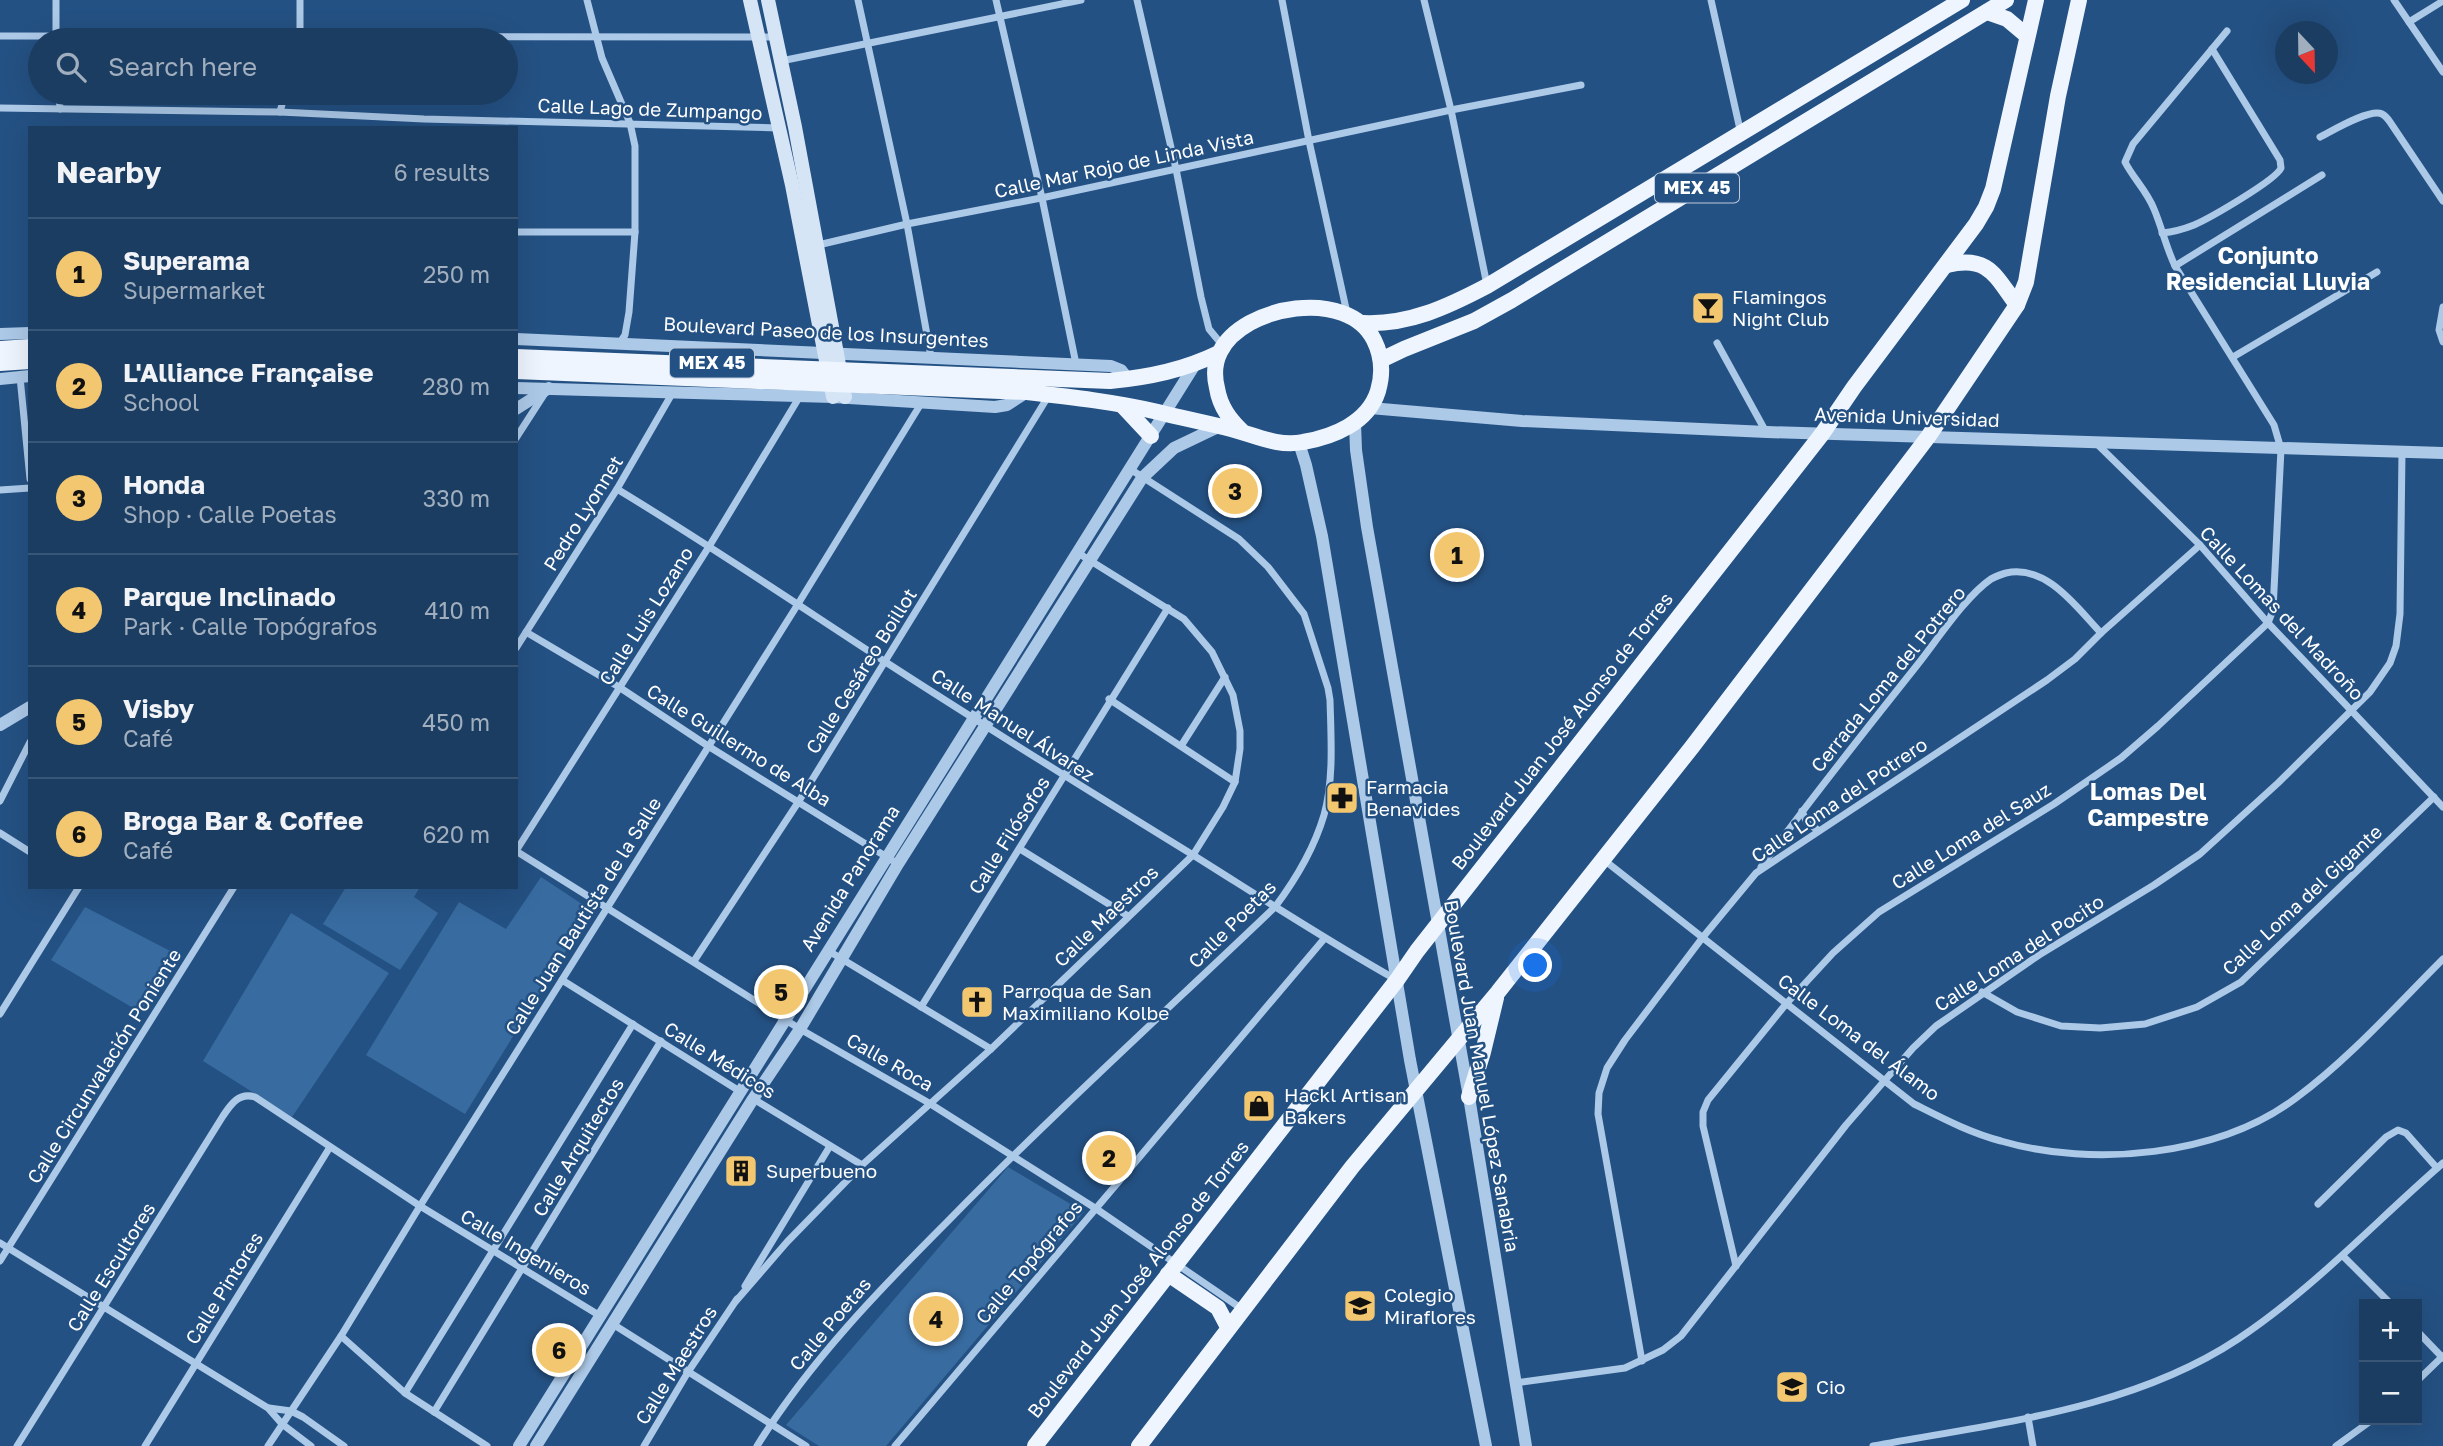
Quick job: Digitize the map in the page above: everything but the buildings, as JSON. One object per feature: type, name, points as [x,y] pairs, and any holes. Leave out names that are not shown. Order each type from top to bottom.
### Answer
[{"type":"main road","points":[[750,0],[778,129],[810,247],[836,376]]},
{"type":"main road","points":[[768,0],[795,127],[810,247]]},
{"type":"main road","name":"MEX 45","points":[[1363,323],[1384,324],[1414,318],[1446,307],[1487,286],[1962,0]]},
{"type":"main road","name":"MEX 45","points":[[1381,360],[1474,321],[1511,300],[2006,0]]},
{"type":"main road","name":"Boulevard Juan José Alonso de Torres","points":[[1035,1446],[1436,926],[1822,434],[1976,224],[1993,189],[2036,0]]},
{"type":"main road","points":[[1139,1446],[1352,1167],[1418,1091],[1526,953],[1604,860],[1928,437],[2017,305],[2026,282],[2058,96],[2080,4]]},
{"type":"main road","points":[[1987,12],[2007,19],[2026,35]]},
{"type":"main road","points":[[1947,265],[1971,262],[1990,268],[1997,274],[2017,305]]},
{"type":"main road","points":[[1316,308],[1348,313],[1363,323],[1376,343],[1381,360],[1379,387],[1370,408],[1355,423],[1328,436],[1299,443],[1267,441],[1244,433],[1227,416],[1218,394],[1215,366],[1222,350],[1250,324],[1280,312],[1316,308]]},
{"type":"main road","points":[[0,349],[28,347]]},
{"type":"main road","name":"Boulevard Paseo de los Insurgentes","points":[[518,371],[1110,381],[1164,374],[1194,366],[1222,350]]},
{"type":"main road","name":"Boulevard Paseo de los Insurgentes","points":[[518,357],[836,376],[955,391],[1027,392],[1122,405],[1244,433]]},
{"type":"main road","points":[[0,363],[28,361]]},
{"type":"main road","points":[[1122,405],[1151,436]]},
{"type":"main road","points":[[1468,1097],[1498,992]]},
{"type":"main road","points":[[1173,1269],[1219,1308],[1228,1327]]},
{"type":"street","points":[[56,0],[56,28]]},
{"type":"street","points":[[300,0],[300,28]]},
{"type":"street","points":[[518,408],[619,344],[627,328],[635,232],[635,146],[630,123],[609,78],[587,0]]},
{"type":"street","points":[[859,0],[907,224],[931,357]]},
{"type":"street","points":[[996,0],[1042,198],[1076,364]]},
{"type":"street","points":[[782,61],[1081,0]]},
{"type":"street","points":[[1137,0],[1177,169],[1209,329],[1222,350]]},
{"type":"street","points":[[1282,0],[1309,141],[1348,313]]},
{"type":"street","points":[[1424,0],[1451,110],[1487,286]]},
{"type":"street","points":[[1711,0],[1741,134]]},
{"type":"street","points":[[2394,0],[2443,72]]},
{"type":"street","points":[[2409,22],[2443,1]]},
{"type":"street","points":[[2227,31],[2133,144],[2126,157],[2127,166],[2145,190],[2154,209],[2175,265],[2274,425],[2281,449],[2275,602],[2268,622]]},
{"type":"street","points":[[0,36],[28,37]]},
{"type":"street","points":[[518,37],[776,37]]},
{"type":"street","points":[[2162,233],[2196,224],[2271,180],[2281,168],[2280,160],[2212,48]]},
{"type":"street","name":"Calle Mar Rojo de Linda Vista","points":[[810,247],[907,224],[1581,85]]},
{"type":"street","points":[[60,105],[60,109]]},
{"type":"street","points":[[280,112],[282,105]]},
{"type":"street","name":"Calle Lago de Zumpango","points":[[0,108],[280,112],[424,119],[778,129],[795,127]]},
{"type":"street","points":[[2320,137],[2375,112],[2382,114],[2443,201]]},
{"type":"street","points":[[2175,265],[2322,175]]},
{"type":"street","points":[[518,232],[635,232]]},
{"type":"street","points":[[2233,357],[2376,272]]},
{"type":"street","points":[[2443,307],[2439,330],[2443,342]]},
{"type":"street","points":[[0,334],[28,333]]},
{"type":"street","name":"Boulevard Paseo de los Insurgentes","points":[[518,339],[619,344],[836,376],[922,402],[995,407],[1006,405],[1027,392]]},
{"type":"street","points":[[1717,343],[1767,432]]},
{"type":"street","name":"Boulevard Paseo de los Insurgentes","points":[[518,388],[800,395],[836,376],[931,357],[1111,366],[1121,370],[1128,379]]},
{"type":"street","name":"Avenida Panorama","points":[[519,1446],[1194,366]]},
{"type":"street","points":[[0,379],[25,377],[28,438]]},
{"type":"street","points":[[518,435],[547,390]]},
{"type":"street","name":"Pedro Lyonnet","points":[[518,645],[617,489],[673,392]]},
{"type":"street","name":"Calle Luis Lozano","points":[[518,848],[710,545],[800,395]]},
{"type":"street","name":"Calle Cesáreo Boillot","points":[[694,961],[799,801],[1049,395]]},
{"type":"street","name":"Calle Juan Bautista de la Salle","points":[[268,1446],[341,1336],[799,604],[922,402]]},
{"type":"street","name":"Avenida Universidad","points":[[1370,408],[1522,421],[1767,432],[2443,453]]},
{"type":"street","name":"Boulevard Juan Manuel López Sanabria","points":[[1355,423],[1356,450],[1369,540],[1468,1097],[1526,1446]]},
{"type":"street","name":"Avenida Panorama","points":[[536,1446],[753,1099],[800,1029],[898,864],[1142,478],[1174,448],[1220,426]]},
{"type":"street","name":"Calle Lomas del Madroño","points":[[2095,442],[2200,545],[2268,622],[2443,807]]},
{"type":"street","points":[[1299,443],[1322,536],[1410,1060],[1486,1446]]},
{"type":"street","name":"Calle Loma del Pocito","points":[[1515,1383],[1625,1368],[1663,1350],[1681,1336],[1838,1135],[1936,1026],[1982,992],[2200,854],[2352,711],[2383,677],[2396,646],[2400,614],[2402,452]]},
{"type":"street","name":"Calle Poetas","points":[[757,1446],[810,1370],[873,1297],[1011,1156],[1275,907],[1304,864],[1324,814],[1329,785],[1329,700],[1325,676],[1304,614],[1268,567],[1239,539],[1130,469]]},
{"type":"street","points":[[0,490],[28,488]]},
{"type":"street","name":"Calle Manuel Álvarez","points":[[617,489],[710,545],[885,662],[1064,776],[1324,939],[1397,980]]},
{"type":"street","name":"Calle Loma del Potrero","points":[[1642,1361],[1598,1114],[1599,1093],[1607,1068],[1625,1040],[1703,937],[1756,873],[2047,680],[2075,659],[2200,545]]},
{"type":"street","name":"Calle Maestros","points":[[736,1301],[796,1231],[862,1165],[991,1049],[1192,855],[1223,807],[1235,782],[1240,731],[1233,695],[1212,652],[1196,632],[1168,608],[1078,553]]},
{"type":"street","name":"Cerrada Loma del Potrero","points":[[1756,873],[1949,624],[1991,579],[2006,573],[2022,572],[2043,579],[2057,587],[2101,633]]},
{"type":"street","name":"Calle Filósofos","points":[[920,1007],[1168,608]]},
{"type":"street","name":"Calle Loma del Sauz","points":[[1736,1266],[1703,1126],[1703,1112],[1708,1100],[1786,1004],[1833,953],[1879,912],[2054,804],[2121,758],[2268,622]]},
{"type":"street","name":"Calle Guillermo de Alba","points":[[526,632],[619,687],[708,746],[898,864]]},
{"type":"street","points":[[1181,746],[1225,677]]},
{"type":"street","points":[[1109,699],[1235,782]]},
{"type":"street","points":[[0,725],[28,707]]},
{"type":"street","points":[[0,801],[28,745]]},
{"type":"street","name":"Calle Loma del Gigante","points":[[1982,992],[2017,1012],[2062,1026],[2100,1028],[2144,1024],[2197,1007],[2241,982],[2434,797]]},
{"type":"street","points":[[1802,811],[1808,823],[1818,830]]},
{"type":"street","points":[[0,833],[28,851]]},
{"type":"street","points":[[1020,849],[1128,916]]},
{"type":"street","name":"Calle Roca","points":[[518,852],[800,1029],[929,1103],[1095,1208],[1173,1269],[1242,1309]]},
{"type":"street","name":"Calle Loma del Álamo","points":[[1604,860],[1914,1104],[1955,1125],[2003,1142],[2067,1153],[2124,1156],[2190,1144],[2261,1119],[2295,1099],[2342,1058],[2443,959]]},
{"type":"street","points":[[0,1014],[78,889]]},
{"type":"street","name":"Calle Circunvalación Poniente","points":[[0,1261],[233,889]]},
{"type":"street","name":"Calle Topógrafos","points":[[895,1446],[1324,939]]},
{"type":"street","points":[[827,950],[991,1049]]},
{"type":"street","name":"Calle Médicos","points":[[562,980],[862,1165]]},
{"type":"street","name":"Calle Arquitectos","points":[[405,1393],[632,1024]]},
{"type":"street","name":"Calle Arquitectos","points":[[434,1412],[661,1041]]},
{"type":"street","name":"Calle Ingenieros","points":[[231,1104],[243,1096],[255,1097],[420,1206],[806,1446]]},
{"type":"street","name":"Calle Escultores","points":[[17,1446],[231,1104]]},
{"type":"street","points":[[1873,1446],[2083,1405],[2138,1387],[2188,1366],[2236,1340],[2286,1304],[2343,1256],[2440,1165],[2406,1133],[2398,1130],[2386,1137],[2318,1204]]},
{"type":"street","name":"Calle Maestros","points":[[644,1446],[830,1146]]},
{"type":"street","name":"Calle Pintores","points":[[145,1446],[330,1147]]},
{"type":"street","points":[[0,1243],[268,1408],[282,1424],[311,1446]]},
{"type":"street","points":[[2343,1256],[2385,1299]]},
{"type":"street","points":[[341,1336],[405,1393],[486,1446]]},
{"type":"street","points":[[2422,1336],[2443,1357],[2422,1376]]},
{"type":"street","points":[[268,1408],[291,1411],[344,1446]]},
{"type":"street","points":[[2028,1417],[2033,1446]]},
{"type":"street","points":[[2336,1446],[2365,1425]]},
{"type":"shaded area","points":[[541,877],[591,910],[465,1114],[366,1055],[459,902],[506,929]]},
{"type":"shaded area","points":[[345,889],[419,889],[414,897],[438,913],[400,970],[323,924]]},
{"type":"shaded area","points":[[85,907],[178,955],[140,1012],[51,960]]},
{"type":"shaded area","points":[[291,913],[389,973],[292,1117],[203,1061]]},
{"type":"shaded area","points":[[1008,1167],[1084,1212],[886,1446],[819,1446],[786,1425]]},
{"type":"place","name":"Flamingos Night Club","points":[[1708,308]]},
{"type":"place","name":"Honda","points":[[1235,491]]},
{"type":"place","name":"Superama","points":[[1457,555]]},
{"type":"place","name":"Farmacia Benavides","points":[[1342,798]]},
{"type":"place","name":"Visby","points":[[781,992]]},
{"type":"place","name":"Parroqua de San Maximiliano Kolbe","points":[[977,1002]]},
{"type":"place","name":"Hackl Artisan Bakers","points":[[1259,1106]]},
{"type":"place","name":"L'Alliance Française","points":[[1109,1158]]},
{"type":"place","name":"Superbueno","points":[[741,1171]]},
{"type":"place","name":"Colegio Miraflores","points":[[1360,1306]]},
{"type":"place","name":"Parque Inclinado","points":[[936,1319]]},
{"type":"place","name":"Broga Bar & Coffee","points":[[559,1350]]},
{"type":"place","name":"Cio","points":[[1792,1387]]},
{"type":"district","name":"Conjunto Residencial Lluvia","points":[[2268,269]]},
{"type":"district","name":"Lomas Del Campestre","points":[[2148,805]]}]
